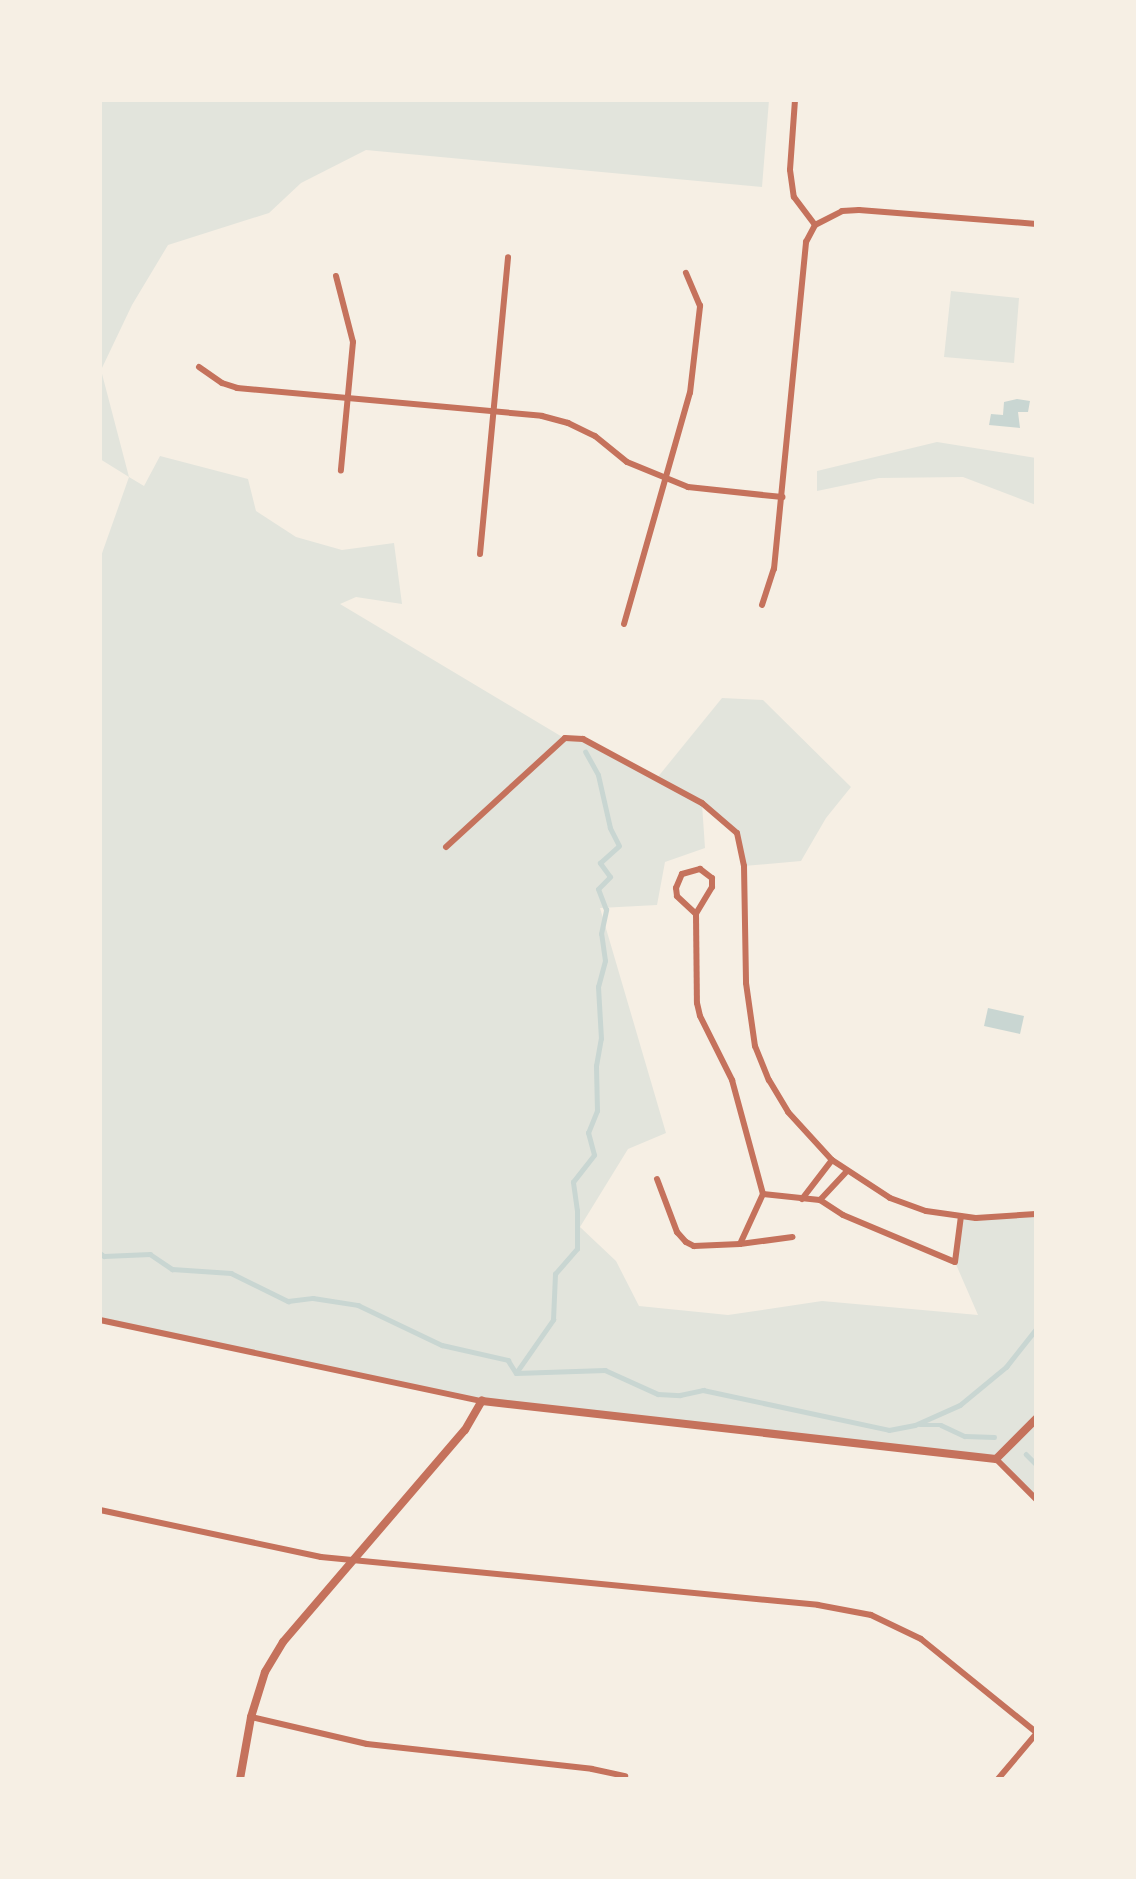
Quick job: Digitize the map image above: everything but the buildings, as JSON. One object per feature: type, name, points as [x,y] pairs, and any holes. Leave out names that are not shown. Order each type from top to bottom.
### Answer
[{"type":"street","points":[[795,100],[790,170],[794,197],[815,225]]},
{"type":"street","points":[[762,605],[774,569],[806,242],[815,225],[842,211],[859,210],[1036,224]]},
{"type":"street","points":[[480,554],[508,257]]},
{"type":"street","points":[[624,624],[690,393],[700,306],[686,273]]},
{"type":"street","points":[[336,276],[352,342],[341,470]]},
{"type":"street","points":[[199,367],[222,383],[237,388],[542,416],[568,423],[595,436],[627,462],[666,479],[712,491],[782,497]]},
{"type":"street","points":[[446,847],[565,738],[583,739],[702,803],[737,833],[744,866],[746,983],[755,1046],[769,1080],[788,1112],[846,1172],[890,1198],[926,1211],[976,1218],[1036,1214]]},
{"type":"street","points":[[696,914],[677,896],[676,888],[682,874],[699,869],[712,878],[712,887],[696,914],[697,1003],[700,1016],[732,1080],[763,1194],[740,1244]]},
{"type":"street","points":[[802,1199],[832,1160]]},
{"type":"street","points":[[820,1200],[846,1172]]},
{"type":"street","points":[[657,1180],[677,1232],[685,1242],[694,1246],[740,1244],[793,1237]]},
{"type":"street","points":[[763,1194],[820,1200],[842,1215],[955,1262],[961,1216]]},
{"type":"street","points":[[100,1320],[482,1401],[996,1459],[1036,1499]]},
{"type":"street","points":[[240,1779],[251,1717],[265,1672],[283,1642],[352,1558],[465,1430],[482,1401]]},
{"type":"street","points":[[996,1459],[1036,1419]]},
{"type":"street","points":[[100,1510],[321,1557],[804,1604],[871,1615],[922,1639],[1036,1733],[998,1779]]},
{"type":"street","points":[[251,1717],[367,1744],[592,1769],[625,1776]]},
{"type":"shaded area","points":[[100,100],[769,100],[762,187],[366,150],[301,183],[269,213],[168,245],[132,305],[101,370],[129,477],[100,459]]},
{"type":"shaded area","points":[[951,291],[1019,298],[1014,363],[944,357]]},
{"type":"shaded area","points":[[1017,399],[1030,401],[1028,412],[1018,412],[1020,428],[989,425],[991,414],[1003,415],[1004,402]]},
{"type":"shaded area","points":[[937,442],[1036,458],[1036,505],[963,477],[879,478],[817,491],[817,471]]},
{"type":"shaded area","points":[[160,456],[248,479],[256,511],[296,537],[342,550],[394,543],[402,604],[356,597],[340,604],[564,738],[583,739],[657,778],[722,698],[763,700],[851,787],[826,818],[801,861],[744,866],[737,833],[702,804],[705,848],[665,862],[657,905],[600,908],[666,1133],[628,1149],[580,1227],[616,1261],[639,1306],[728,1315],[822,1301],[978,1315],[955,1262],[961,1216],[1036,1214],[1036,1499],[996,1459],[482,1401],[100,1320],[100,559],[129,477],[144,486]]},
{"type":"shaded area","points":[[988,1008],[1024,1016],[1020,1034],[984,1026]]},
{"type":"waterway","points":[[516,1373],[553,1320],[555,1274],[577,1249],[577,1211],[573,1182],[594,1155],[588,1133],[597,1111],[596,1066],[601,1039],[598,987],[605,961],[601,934],[606,910],[598,889],[610,877],[600,863],[619,846],[610,828],[598,775],[585,752]]},
{"type":"waterway","points":[[100,1253],[104,1256],[150,1254],[172,1269],[231,1273],[288,1301],[313,1298],[358,1305],[442,1345],[508,1360],[516,1373],[605,1370],[658,1394],[680,1395],[703,1390],[889,1430],[915,1425],[960,1405],[1006,1367],[1036,1329]]},
{"type":"waterway","points":[[920,1425],[941,1425],[965,1436],[994,1437]]},
{"type":"waterway","points":[[1026,1454],[1036,1464]]}]
